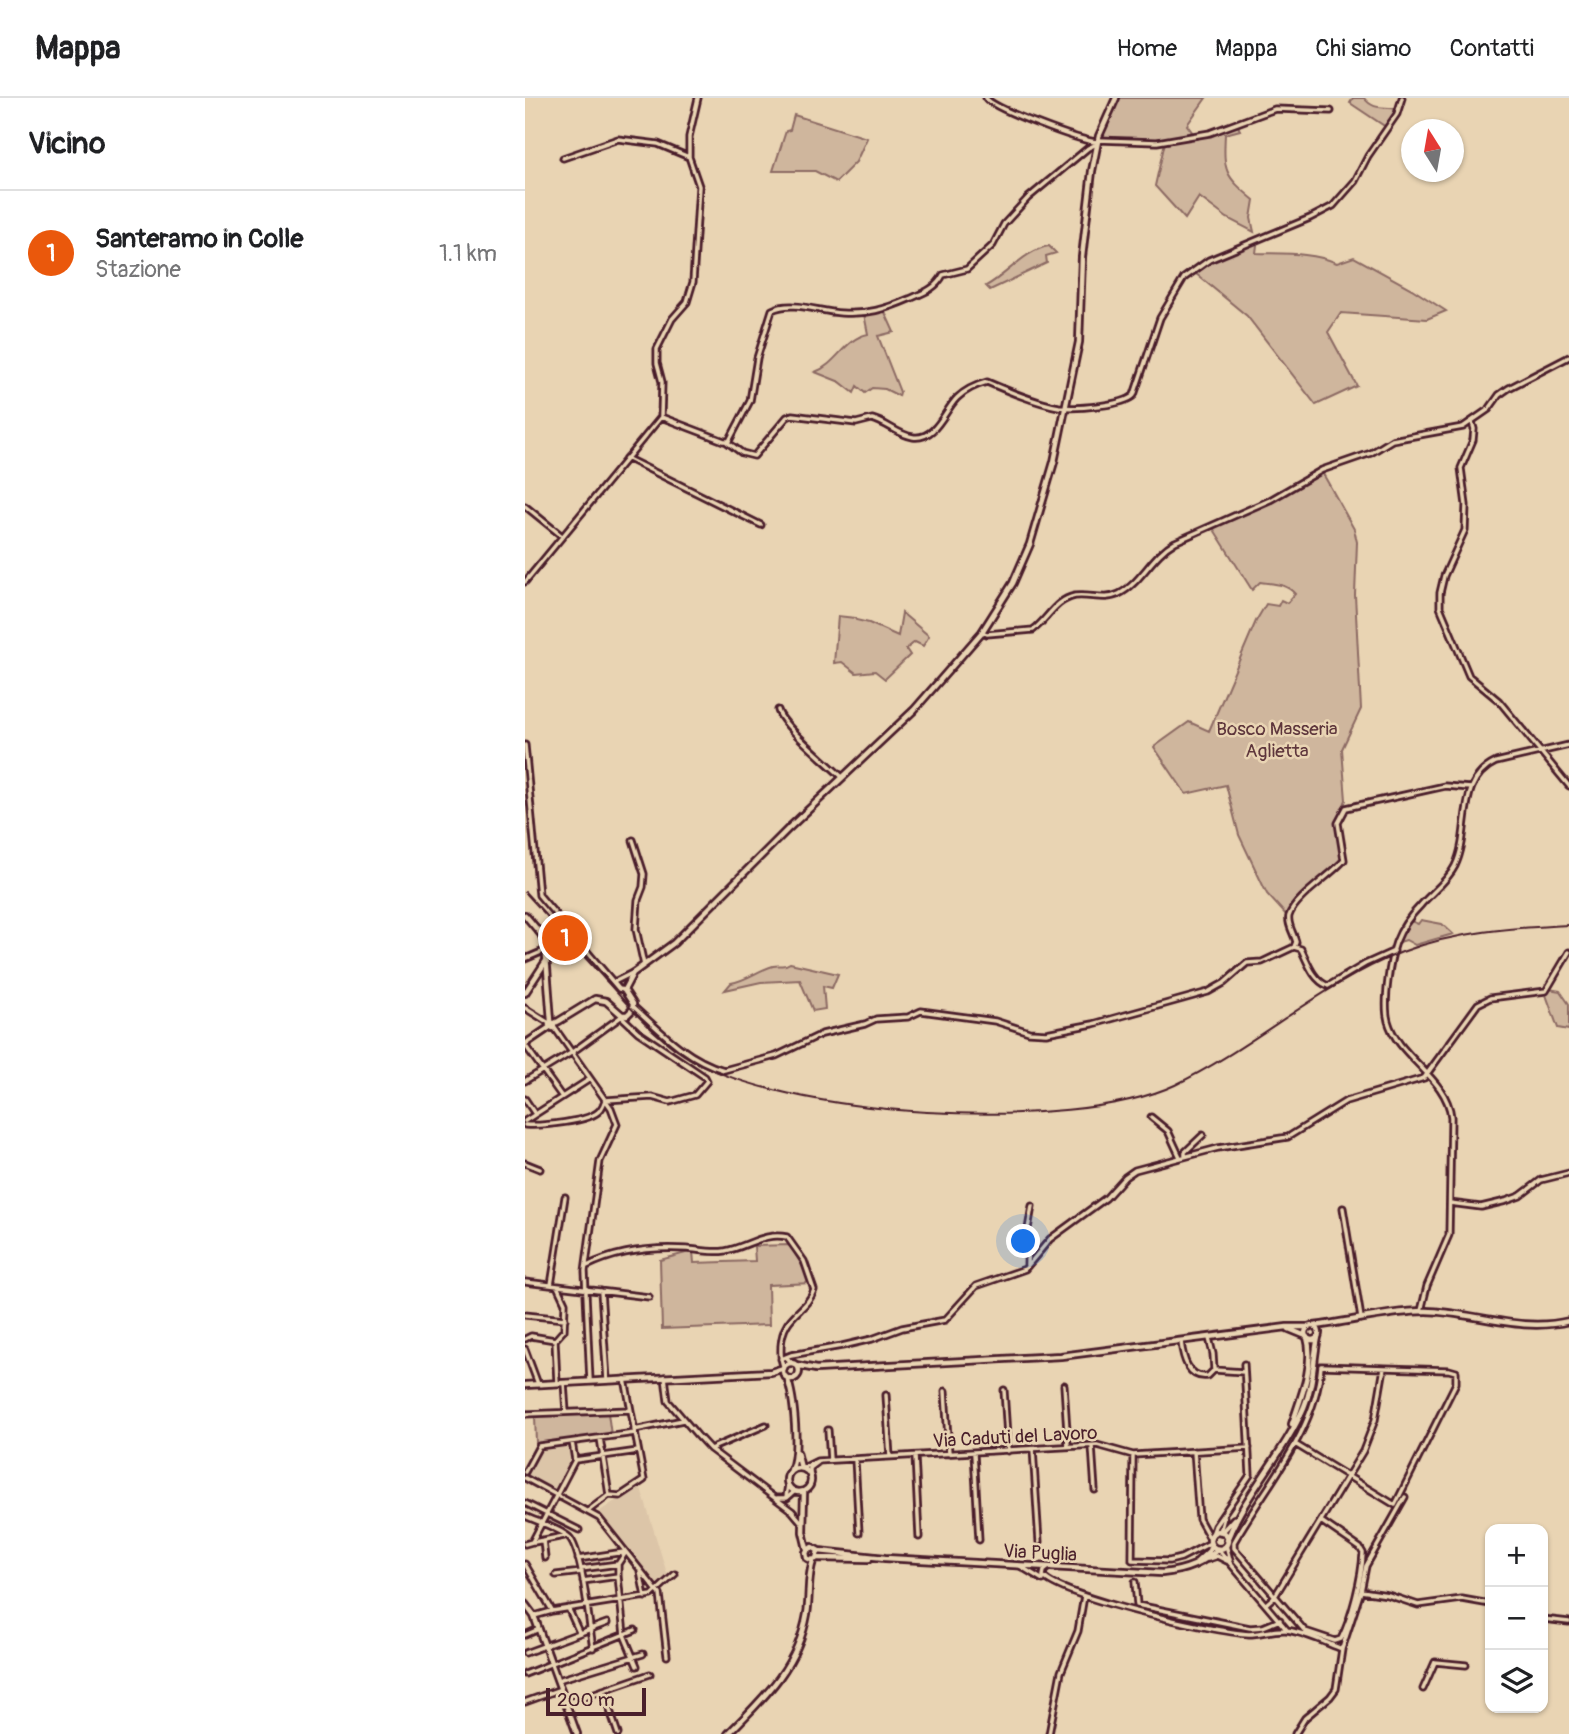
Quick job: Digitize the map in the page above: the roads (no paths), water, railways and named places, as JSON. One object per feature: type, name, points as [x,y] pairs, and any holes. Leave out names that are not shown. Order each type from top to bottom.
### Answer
[{"type":"main road","points":[[525,1044],[552,1024],[598,998],[622,1016],[628,1014],[634,1007],[624,990],[633,972],[669,948],[789,828],[914,710],[997,611],[1025,558],[1051,476],[1079,342],[1082,257],[1097,142],[1116,98]]},
{"type":"main road","points":[[525,915],[543,937],[552,1024]]},
{"type":"main road","points":[[525,993],[546,961]]},
{"type":"main road","points":[[783,1362],[816,1369],[1061,1356],[1421,1311],[1529,1326],[1569,1321]]},
{"type":"main road","points":[[1271,1330],[1292,1329],[1313,1340],[1331,1324],[1360,1319]]},
{"type":"main road","points":[[1213,1537],[1227,1543],[1241,1510],[1290,1431],[1308,1394],[1319,1336],[1319,1331],[1311,1326]]},
{"type":"main road","points":[[1290,1431],[1307,1373],[1310,1346],[1305,1332],[1311,1326]]},
{"type":"main road","points":[[525,1385],[771,1371],[778,1370],[783,1362]]},
{"type":"main road","points":[[783,1362],[792,1395],[797,1455],[802,1468],[810,1474],[810,1485],[804,1491],[796,1492]]},
{"type":"main road","points":[[792,1395],[800,1370],[794,1364]]},
{"type":"main road","points":[[771,1371],[786,1378],[797,1377],[816,1369]]},
{"type":"main road","points":[[795,1439],[795,1461],[787,1477],[788,1485],[796,1492],[802,1511]]},
{"type":"main road","points":[[791,1470],[802,1468]]},
{"type":"main road","points":[[804,1491],[802,1511],[809,1585]]},
{"type":"main road","points":[[1192,1566],[1208,1553],[1213,1537],[1241,1510]]},
{"type":"main road","points":[[729,1734],[776,1685],[791,1664],[805,1625],[816,1549],[807,1537],[803,1525]]},
{"type":"main road","points":[[1213,1537],[1218,1549]]},
{"type":"main road","name":"Via Puglia","points":[[816,1549],[885,1558],[1162,1573],[1206,1560],[1227,1543]]},
{"type":"main road","points":[[807,1550],[816,1549]]},
{"type":"main road","name":"Via Puglia","points":[[807,1558],[885,1558]]},
{"type":"main road","points":[[525,1604],[527,1611],[534,1616],[577,1734]]},
{"type":"street","points":[[525,582],[661,417],[662,382],[657,349],[672,319],[687,302],[693,282],[699,186],[689,157],[690,132],[698,98]]},
{"type":"street","points":[[986,98],[993,106],[1050,129],[1097,142],[1157,142],[1210,133],[1275,109],[1331,111]]},
{"type":"street","points":[[661,417],[727,442],[742,453],[754,456],[787,417],[792,415],[856,423],[872,419],[908,436],[919,437],[936,428],[962,393],[987,382],[1013,394],[1064,407],[1109,404],[1132,397],[1160,318],[1184,278],[1209,260],[1333,206],[1355,181],[1368,156],[1397,114],[1402,98]]},
{"type":"street","points":[[563,158],[618,139],[658,144],[689,157]]},
{"type":"street","points":[[727,442],[750,401],[757,358],[773,309],[791,306],[840,313],[874,312],[934,288],[943,275],[967,270],[993,245],[1001,228],[1028,198],[1097,142]]},
{"type":"street","points":[[982,632],[987,634],[1033,630],[1056,606],[1070,598],[1117,595],[1127,589],[1157,554],[1170,544],[1270,500],[1319,471],[1371,453],[1395,439],[1458,429],[1489,409],[1503,391],[1569,357]]},
{"type":"street","points":[[1472,422],[1473,440],[1461,468],[1467,505],[1465,534],[1447,569],[1439,605],[1469,676],[1496,697],[1569,786]]},
{"type":"street","points":[[626,458],[761,525]]},
{"type":"street","points":[[525,506],[562,537]]},
{"type":"street","points":[[778,709],[779,715],[796,734],[842,777]]},
{"type":"street","points":[[525,745],[539,895],[614,982],[624,990]]},
{"type":"street","points":[[1421,1311],[1427,1286],[1447,1242],[1451,1113],[1443,1093],[1395,1036],[1388,1022],[1386,1004],[1394,951],[1401,933],[1414,913],[1455,867],[1475,777],[1490,765],[1569,745]]},
{"type":"street","points":[[1294,947],[1296,942],[1289,919],[1291,912],[1344,860],[1338,823],[1346,808],[1411,791],[1445,786],[1471,788]]},
{"type":"street","points":[[633,840],[644,874],[643,887],[638,897],[636,929],[644,965]]},
{"type":"street","points":[[546,961],[557,955],[553,944]]},
{"type":"street","points":[[634,1007],[660,1032],[684,1049],[712,1066],[727,1070],[776,1056],[805,1040],[830,1031],[876,1019],[908,1017],[921,1011],[995,1021],[1041,1033],[1093,1024],[1208,992],[1224,983],[1247,963],[1262,962],[1294,947],[1301,949],[1311,970],[1323,985],[1328,986],[1365,964],[1394,951]]},
{"type":"street","points":[[525,959],[546,950]]},
{"type":"street","points":[[586,1266],[635,1251],[723,1251],[744,1247],[768,1235],[786,1237],[804,1261],[814,1290],[811,1297],[788,1321],[782,1337],[783,1362],[872,1339],[908,1326],[942,1321],[952,1314],[979,1284],[1027,1267],[1049,1238],[1106,1198],[1129,1174],[1183,1156],[1290,1136],[1346,1101],[1427,1075],[1478,1004],[1490,998],[1546,991],[1569,952]]},
{"type":"street","points":[[614,982],[633,972]]},
{"type":"street","points":[[525,1009],[552,1024],[615,1115],[617,1124],[599,1165],[586,1266],[590,1381]]},
{"type":"street","points":[[525,1081],[571,1053],[622,1016],[638,1032],[705,1077],[707,1081],[692,1097],[670,1102],[652,1097],[605,1100]]},
{"type":"street","points":[[525,1044],[562,1097]]},
{"type":"street","points":[[525,1123],[590,1079]]},
{"type":"street","points":[[525,1099],[535,1114]]},
{"type":"street","points":[[525,1123],[554,1125],[592,1115],[599,1112],[605,1100]]},
{"type":"street","points":[[1151,1116],[1168,1131],[1183,1156]]},
{"type":"street","points":[[1183,1156],[1203,1136]]},
{"type":"street","points":[[525,1163],[540,1169]]},
{"type":"street","points":[[1450,1203],[1481,1207],[1506,1201],[1520,1196],[1541,1180],[1569,1173]]},
{"type":"street","points":[[551,1285],[565,1197]]},
{"type":"street","points":[[1027,1267],[1028,1229],[1032,1206]]},
{"type":"street","points":[[1343,1208],[1360,1319]]},
{"type":"street","points":[[525,1282],[649,1297]]},
{"type":"street","points":[[557,1286],[565,1303],[564,1330],[555,1340],[557,1383]]},
{"type":"street","points":[[601,1292],[607,1380]]},
{"type":"street","points":[[525,1315],[565,1319]]},
{"type":"street","points":[[525,1339],[531,1336],[555,1340]]},
{"type":"street","points":[[1181,1342],[1188,1368],[1202,1377],[1208,1376],[1214,1370],[1209,1338]]},
{"type":"street","points":[[525,1349],[538,1384]]},
{"type":"street","points":[[1133,1455],[1132,1560],[1181,1558],[1213,1537],[1250,1475],[1244,1364]]},
{"type":"street","points":[[1295,1444],[1395,1505],[1457,1379],[1456,1372],[1321,1366],[1312,1411],[1234,1545],[1305,1631],[1338,1640],[1344,1632],[1363,1556],[1360,1548],[1321,1521]]},
{"type":"street","points":[[1266,1604],[1275,1596],[1363,1451],[1375,1420],[1384,1368]]},
{"type":"street","points":[[1214,1370],[1244,1372]]},
{"type":"street","points":[[665,1377],[668,1401],[710,1449],[775,1497],[792,1511],[803,1525]]},
{"type":"street","points":[[588,1511],[609,1496],[620,1496],[644,1480],[625,1380]]},
{"type":"street","points":[[564,1382],[566,1412]]},
{"type":"street","points":[[1064,1385],[1068,1447]]},
{"type":"street","points":[[1004,1390],[1008,1451]]},
{"type":"street","points":[[945,1391],[949,1454]]},
{"type":"street","points":[[886,1395],[890,1457]]},
{"type":"street","points":[[525,1414],[631,1410]]},
{"type":"street","points":[[525,1472],[539,1446],[600,1438],[683,1420]]},
{"type":"street","points":[[710,1449],[765,1425]]},
{"type":"street","points":[[828,1430],[830,1460]]},
{"type":"street","points":[[600,1438],[609,1496]]},
{"type":"street","points":[[532,1542],[575,1460],[572,1441]]},
{"type":"street","name":"Via Caduti del Lavoro","points":[[817,1461],[1101,1445],[1133,1455],[1249,1448]]},
{"type":"street","points":[[1092,1446],[1095,1490]]},
{"type":"street","points":[[1033,1449],[1039,1542]]},
{"type":"street","points":[[575,1460],[638,1451]]},
{"type":"street","points":[[1194,1451],[1199,1519],[1213,1537]]},
{"type":"street","points":[[974,1453],[979,1539]]},
{"type":"street","points":[[525,1455],[532,1457]]},
{"type":"street","points":[[797,1455],[805,1461],[817,1461]]},
{"type":"street","points":[[915,1456],[919,1537]]},
{"type":"street","points":[[855,1460],[859,1533]]},
{"type":"street","points":[[802,1468],[817,1461]]},
{"type":"street","points":[[810,1474],[814,1465],[823,1461]]},
{"type":"street","points":[[525,1478],[599,1518],[660,1594],[667,1656]]},
{"type":"street","points":[[785,1498],[788,1485]]},
{"type":"street","points":[[775,1497],[785,1498],[796,1492]]},
{"type":"street","points":[[1295,1734],[1309,1714],[1335,1692],[1342,1649],[1369,1558],[1405,1497]]},
{"type":"street","points":[[525,1503],[579,1530]]},
{"type":"street","points":[[525,1516],[566,1535],[572,1541],[581,1570],[593,1648]]},
{"type":"street","points":[[525,1544],[566,1535]]},
{"type":"street","points":[[543,1540],[545,1558]]},
{"type":"street","points":[[1227,1543],[1233,1565]]},
{"type":"street","points":[[1218,1549],[1287,1630]]},
{"type":"street","points":[[577,1559],[626,1552]]},
{"type":"street","points":[[626,1552],[618,1564],[618,1576],[624,1635],[637,1666]]},
{"type":"street","points":[[1206,1560],[1217,1556],[1233,1565]]},
{"type":"street","points":[[1363,1556],[1369,1558]]},
{"type":"street","points":[[525,1564],[552,1611]]},
{"type":"street","points":[[556,1575],[618,1564]]},
{"type":"street","points":[[1019,1566],[1048,1583],[1127,1609],[1233,1632],[1255,1634],[1287,1630],[1342,1649]]},
{"type":"street","points":[[1049,1567],[1044,1571],[1044,1578],[1058,1586]]},
{"type":"street","points":[[639,1569],[645,1597]]},
{"type":"street","points":[[534,1616],[568,1608],[645,1597],[657,1591],[675,1574]]},
{"type":"street","points":[[583,1581],[618,1576]]},
{"type":"street","points":[[1135,1582],[1137,1605],[1250,1628],[1263,1628],[1280,1620]]},
{"type":"street","points":[[1361,1591],[1388,1595],[1418,1605],[1462,1599],[1485,1603]]},
{"type":"street","points":[[1049,1734],[1059,1682],[1078,1631],[1084,1596]]},
{"type":"street","points":[[568,1608],[579,1632]]},
{"type":"street","points":[[1548,1620],[1569,1622]]},
{"type":"street","points":[[525,1653],[607,1623]]},
{"type":"street","points":[[525,1635],[539,1629]]},
{"type":"street","points":[[525,1674],[635,1630]]},
{"type":"street","points":[[558,1680],[643,1654]]},
{"type":"street","points":[[1423,1689],[1435,1661],[1466,1665]]},
{"type":"street","points":[[566,1703],[650,1674]]},
{"type":"street","points":[[528,1709],[525,1701],[561,1689]]},
{"type":"street","points":[[603,1690],[618,1734]]},
{"type":"railway","points":[[525,892],[639,1017],[684,1055],[729,1076],[787,1093],[855,1105],[927,1112],[999,1114],[1068,1110],[1128,1100],[1175,1085],[1204,1070],[1343,981],[1402,952],[1464,935],[1569,925]]},
{"type":"place","name":"Santeramo in Colle","points":[[565,938]]},
{"type":"park label","name":"Bosco Masseria Aglietta","points":[[1277,740]]}]
